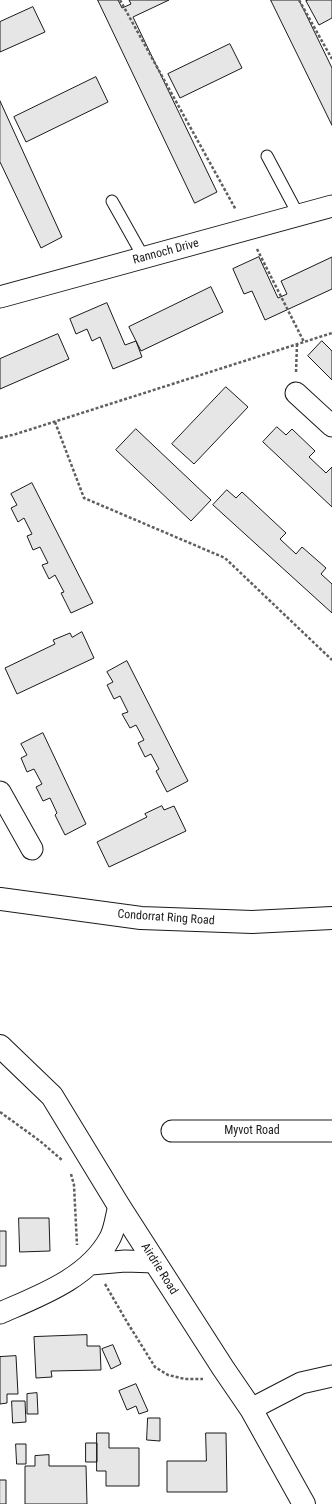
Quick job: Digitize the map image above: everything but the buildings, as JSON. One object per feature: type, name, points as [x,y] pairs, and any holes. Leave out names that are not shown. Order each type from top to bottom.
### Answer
[{"type":"main road","name":"Condorrat Ring Road","points":[[0,899],[141,918],[252,922],[332,918]]},
{"type":"main road","name":"Airdrie Road","points":[[0,1046],[52,1096],[119,1206],[250,1409],[304,1504]]},
{"type":"street","name":"Rannoch Drive","points":[[0,297],[332,206]]},
{"type":"street","points":[[296,393],[332,426]]},
{"type":"street","points":[[0,792],[32,849]]},
{"type":"street","name":"Myvot Road","points":[[172,1131],[332,1131]]},
{"type":"street","points":[[0,1313],[50,1291],[91,1264],[110,1238],[119,1206]]},
{"type":"street","points":[[91,1264],[125,1261],[155,1262]]},
{"type":"street","points":[[250,1409],[301,1383],[332,1376]]},
{"type":"lane","points":[[267,156],[299,216]]},
{"type":"lane","points":[[112,201],[144,258]]},
{"type":"path","points":[[120,0],[247,230],[304,342]]},
{"type":"path","points":[[299,0],[332,59]]},
{"type":"path","points":[[0,438],[55,422],[332,333]]},
{"type":"path","points":[[296,393],[297,344]]},
{"type":"path","points":[[55,422],[84,498],[225,558],[332,660]]},
{"type":"path","points":[[0,1112],[62,1159],[64,1164]]},
{"type":"path","points":[[70,1173],[74,1185],[77,1247],[104,1282],[155,1367],[168,1375],[184,1379],[203,1379],[223,1368]]}]
